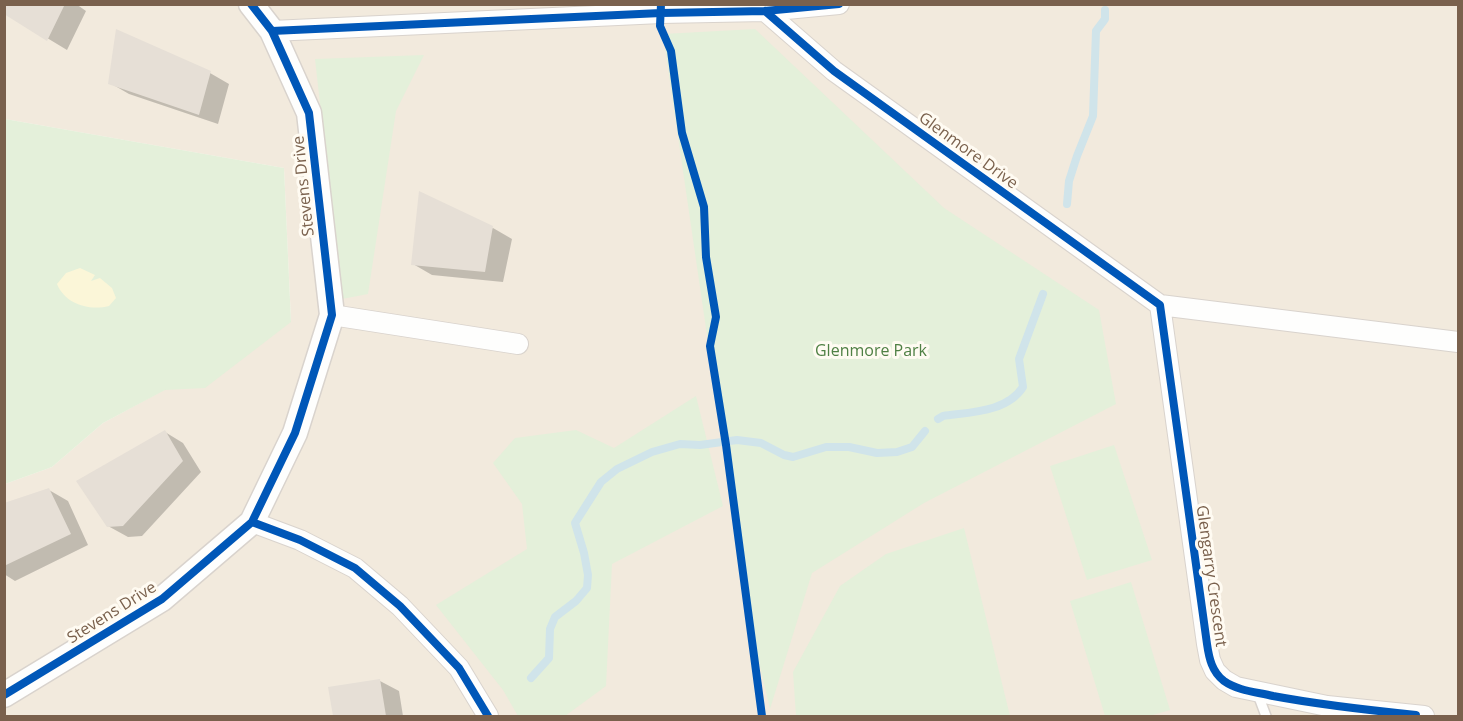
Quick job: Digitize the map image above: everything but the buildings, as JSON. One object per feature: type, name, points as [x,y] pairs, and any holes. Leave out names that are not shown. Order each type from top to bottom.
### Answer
[{"type":"street","name":"Stevens Drive","points":[[4,695],[162,599],[252,522],[295,433],[332,315],[309,113],[272,31],[251,4]]},
{"type":"street","points":[[272,31],[661,13],[765,11],[839,4]]},
{"type":"street","name":"Glenmore Drive","points":[[765,11],[834,71],[1160,305],[1458,342]]},
{"type":"street","name":"Glengarry Crescent","points":[[1160,305],[1209,660],[1215,671],[1236,687],[1257,692],[1327,706],[1419,716]]},
{"type":"street","points":[[332,315],[518,344]]},
{"type":"street","points":[[252,522],[300,540],[354,568],[382,591],[400,606],[459,668],[488,717]]},
{"type":"lane","points":[[1257,692],[1266,717]]},
{"type":"shaded area","points":[[4,5],[1458,5],[1458,716],[5,716],[5,484],[52,467],[103,423],[291,321],[284,168],[5,119]]},
{"type":"green space","name":"Glenmore Park","points":[[755,29],[944,208],[1099,310],[1116,404],[924,503],[812,573],[770,709],[748,616],[663,34]]},
{"type":"green space","points":[[424,55],[396,111],[368,294],[342,299],[315,59]]},
{"type":"green space","points":[[5,119],[284,168],[291,322],[205,388],[165,390],[103,423],[52,467],[5,484]]},
{"type":"green space","points":[[696,396],[723,506],[612,564],[606,686],[565,716],[518,716],[503,690],[436,605],[527,549],[522,504],[493,463],[515,438],[576,430],[614,448]]},
{"type":"green space","points":[[1114,445],[1152,560],[1087,580],[1050,466]]},
{"type":"green space","points":[[964,528],[1010,716],[796,716],[793,672],[840,586],[886,554]]},
{"type":"green space","points":[[1131,582],[1170,710],[1149,716],[1105,716],[1070,601]]},
{"type":"sand","points":[[80,268],[95,275],[91,281],[100,278],[112,288],[116,298],[109,306],[86,307],[72,301],[61,291],[57,284],[66,273]]},
{"type":"waterway","points":[[1067,204],[1069,181],[1093,116],[1096,31],[1105,19],[1105,10]]},
{"type":"waterway","points":[[938,419],[943,416],[976,412],[998,406],[1008,402],[1023,387],[1019,359],[1043,294]]},
{"type":"waterway","points":[[531,678],[549,658],[550,629],[555,617],[576,601],[587,588],[588,575],[584,553],[575,523],[601,482],[617,469],[652,452],[680,444],[700,445],[737,440],[761,443],[793,457],[826,447],[849,447],[877,453],[897,452],[912,447],[925,431]]},
{"type":"cycle path","points":[[4,695],[162,599],[252,522],[295,433],[332,315],[309,113],[272,31],[251,4]]},
{"type":"cycle path","points":[[661,4],[660,26],[671,51],[682,133],[704,207],[706,257],[716,317],[710,346],[726,445],[762,716]]},
{"type":"cycle path","points":[[272,31],[661,13],[765,11],[839,4]]},
{"type":"cycle path","points":[[765,11],[834,71],[1160,305],[1208,649],[1212,664],[1220,677],[1235,687],[1273,696],[1416,716]]},
{"type":"cycle path","points":[[252,522],[300,540],[355,568],[400,606],[459,668],[488,716]]}]
